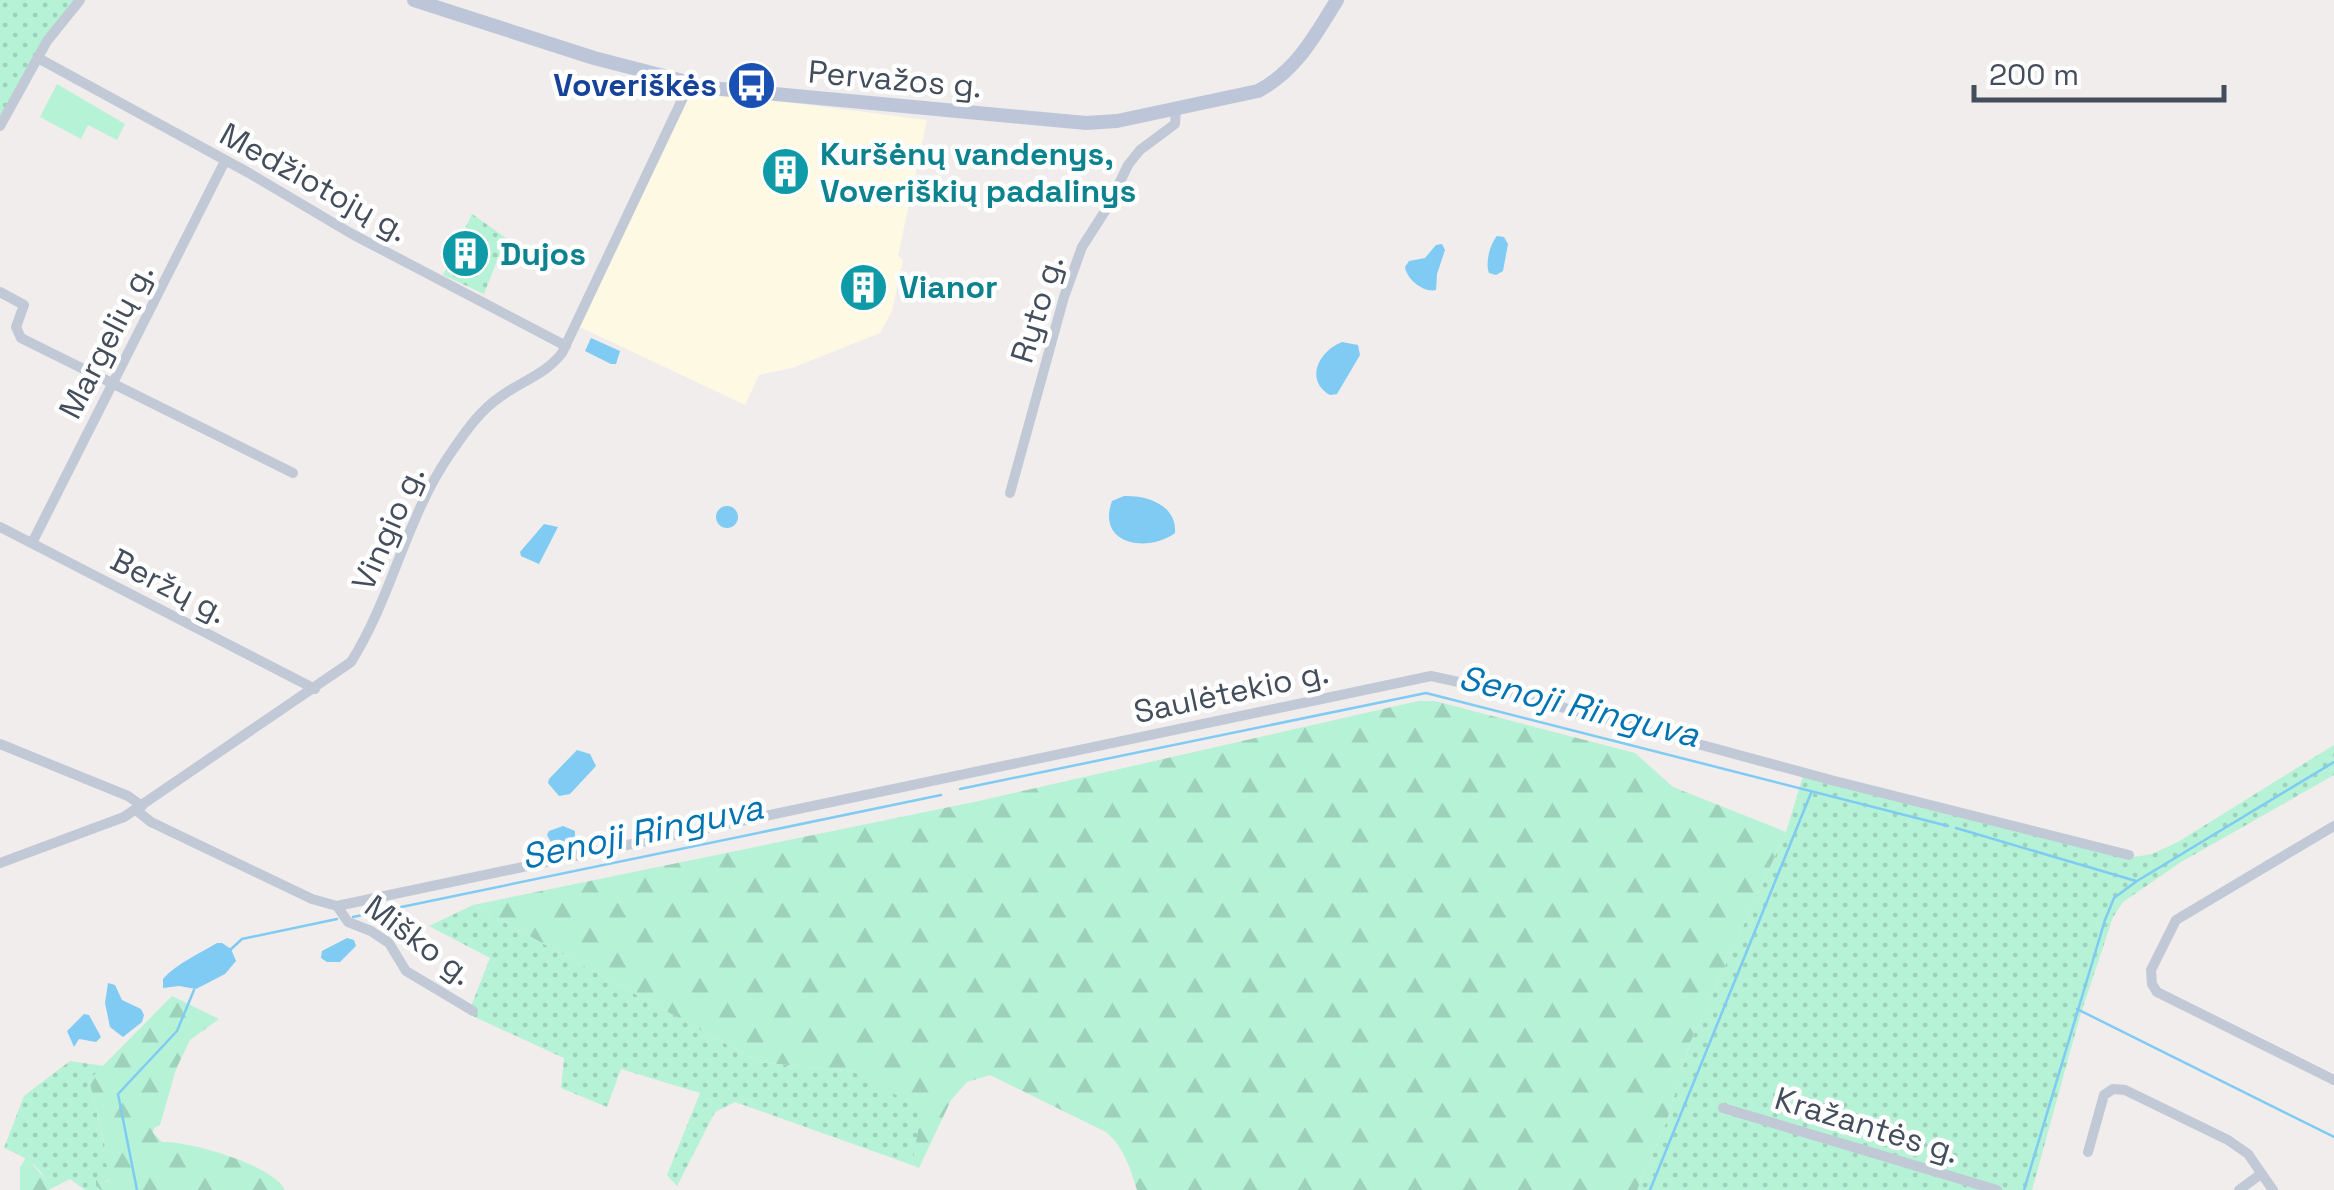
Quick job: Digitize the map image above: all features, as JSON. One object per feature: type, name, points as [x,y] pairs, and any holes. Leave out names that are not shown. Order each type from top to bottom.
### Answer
[{"type":"main road","name":"Pervažos g.","points":[[414,0],[594,58],[690,84],[766,95],[1086,123],[1242,96],[1274,83],[1299,59],[1337,0]]},
{"type":"street","points":[[0,126],[57,27],[80,0]]},
{"type":"street","name":"Medžiotojų g.","points":[[38,58],[352,234],[566,346]]},
{"type":"street","name":"Vingio g.","points":[[0,864],[106,826],[139,808],[350,662],[367,636],[428,491],[469,428],[501,396],[546,370],[566,346],[690,84]]},
{"type":"street","name":"Ryto g.","points":[[1010,493],[1075,265],[1128,166],[1140,150],[1175,124],[1176,109]]},
{"type":"street","name":"Margelių g.","points":[[32,543],[225,161]]},
{"type":"street","points":[[0,292],[24,305],[16,327],[22,338],[292,474]]},
{"type":"street","name":"Beržų g.","points":[[0,527],[315,688]]},
{"type":"street","name":"Saulėtekio g.","points":[[338,906],[1431,676],[2128,855]]},
{"type":"street","name":"Miško g.","points":[[0,744],[128,796],[151,822],[312,899],[338,906],[348,922],[389,942],[406,970],[473,1011]]},
{"type":"street","points":[[2334,826],[2176,920],[2151,970],[2157,992],[2334,1080]]},
{"type":"street","points":[[2088,1152],[2104,1096],[2113,1089],[2125,1090],[2228,1140],[2248,1154],[2273,1190]]},
{"type":"street","name":"Kražantės g.","points":[[1723,1108],[1997,1190]]},
{"type":"street","points":[[2239,1190],[2261,1174]]},
{"type":"shaded area","points":[[692,90],[927,120],[898,256],[903,260],[892,311],[880,333],[792,368],[759,375],[745,405],[580,327]]},
{"type":"green space","points":[[0,0],[74,0],[0,120]]},
{"type":"green space","points":[[57,84],[125,124],[117,140],[88,125],[81,139],[40,117]]},
{"type":"green space","points":[[472,214],[506,238],[484,294],[443,275]]},
{"type":"green space","points":[[1418,701],[1435,701],[1635,753],[1673,787],[1786,832],[1690,1043],[1666,1123],[1637,1190],[1137,1190],[1122,1151],[1106,1132],[990,1075],[967,1082],[951,1100],[919,1168],[912,1165],[922,1109],[854,1072],[759,1062],[473,905],[979,801]]},
{"type":"green space","points":[[2334,745],[2334,775],[2181,862],[2123,902],[2113,917],[2080,1016],[2032,1190],[1637,1190],[1666,1123],[1690,1043],[1786,832],[1803,776],[2129,858],[2152,854],[2178,842]]},
{"type":"green space","points":[[473,905],[759,1062],[854,1072],[923,1109],[912,1165],[735,1102],[715,1112],[677,1186],[667,1175],[700,1093],[621,1069],[607,1107],[561,1088],[564,1058],[468,1014],[490,958],[429,926]]},
{"type":"green space","points":[[172,996],[219,1019],[190,1040],[176,1069],[160,1125],[153,1133],[162,1142],[210,1150],[248,1164],[265,1172],[285,1190],[101,1190],[96,1186],[96,1180],[107,1182],[112,1177],[101,1153],[105,1145],[89,1080]]},
{"type":"green space","points":[[70,1061],[104,1066],[89,1080],[105,1146],[102,1153],[113,1178],[96,1186],[101,1190],[85,1190],[70,1179],[48,1190],[38,1169],[4,1148],[24,1096]]},
{"type":"green space","points":[[26,1157],[47,1181],[48,1190],[20,1190],[20,1168]]},
{"type":"water","points":[[1497,236],[1504,237],[1508,244],[1503,271],[1496,275],[1489,273],[1488,264]]},
{"type":"water","points":[[1442,244],[1445,250],[1436,290],[1426,290],[1413,281],[1405,267]]},
{"type":"water","points":[[591,338],[620,351],[616,364],[585,351]]},
{"type":"water","points":[[1342,342],[1358,345],[1360,355],[1337,394],[1330,395],[1322,389],[1316,374],[1321,359]]},
{"type":"water","points":[[1124,496],[1142,497],[1166,509],[1175,533],[1152,543],[1127,541],[1118,536],[1109,516],[1112,501]]},
{"type":"water","points":[[727,506],[735,509],[735,525],[727,528],[719,525],[716,517],[719,509]]},
{"type":"water","points":[[544,524],[558,527],[539,564],[520,552]]},
{"type":"water","points":[[577,750],[590,754],[596,766],[570,794],[559,796],[549,779]]},
{"type":"water","points":[[563,826],[575,831],[575,837],[566,844],[552,844],[549,831]]},
{"type":"water","points":[[347,938],[354,940],[356,946],[340,962],[321,958],[322,951]]},
{"type":"water","points":[[217,943],[231,949],[236,961],[225,974],[196,989],[163,988],[163,979],[181,963]]},
{"type":"water","points":[[108,983],[115,985],[122,1000],[141,1009],[144,1015],[142,1022],[123,1037],[110,1027],[105,1003]]},
{"type":"water","points":[[84,1014],[89,1015],[101,1037],[96,1042],[79,1039],[74,1047],[67,1031]]},
{"type":"waterway","name":"Senoji Ringuva","points":[[960,789],[1426,693],[1948,826]]},
{"type":"waterway","points":[[2024,1190],[2114,898],[2334,762]]},
{"type":"waterway","points":[[1650,1190],[1811,793]]},
{"type":"waterway","name":"Senoji Ringuva","points":[[353,917],[941,795]]},
{"type":"waterway","name":"Senoji Ringuva","points":[[1956,828],[2136,881]]},
{"type":"waterway","name":"Senoji Ringuva","points":[[230,950],[242,939],[337,919]]},
{"type":"waterway","name":"Senoji Ringuva","points":[[137,1190],[118,1094],[177,1031],[194,990]]},
{"type":"waterway","points":[[2077,1009],[2334,1137]]},
{"type":"place","name":"Voveriškės","points":[[752,85]]},
{"type":"place","name":"Kuršėnų vandenys, Voveriškių padalinys","points":[[785,172]]},
{"type":"place","name":"Dujos","points":[[465,254]]},
{"type":"place","name":"Vianor","points":[[864,287]]}]
